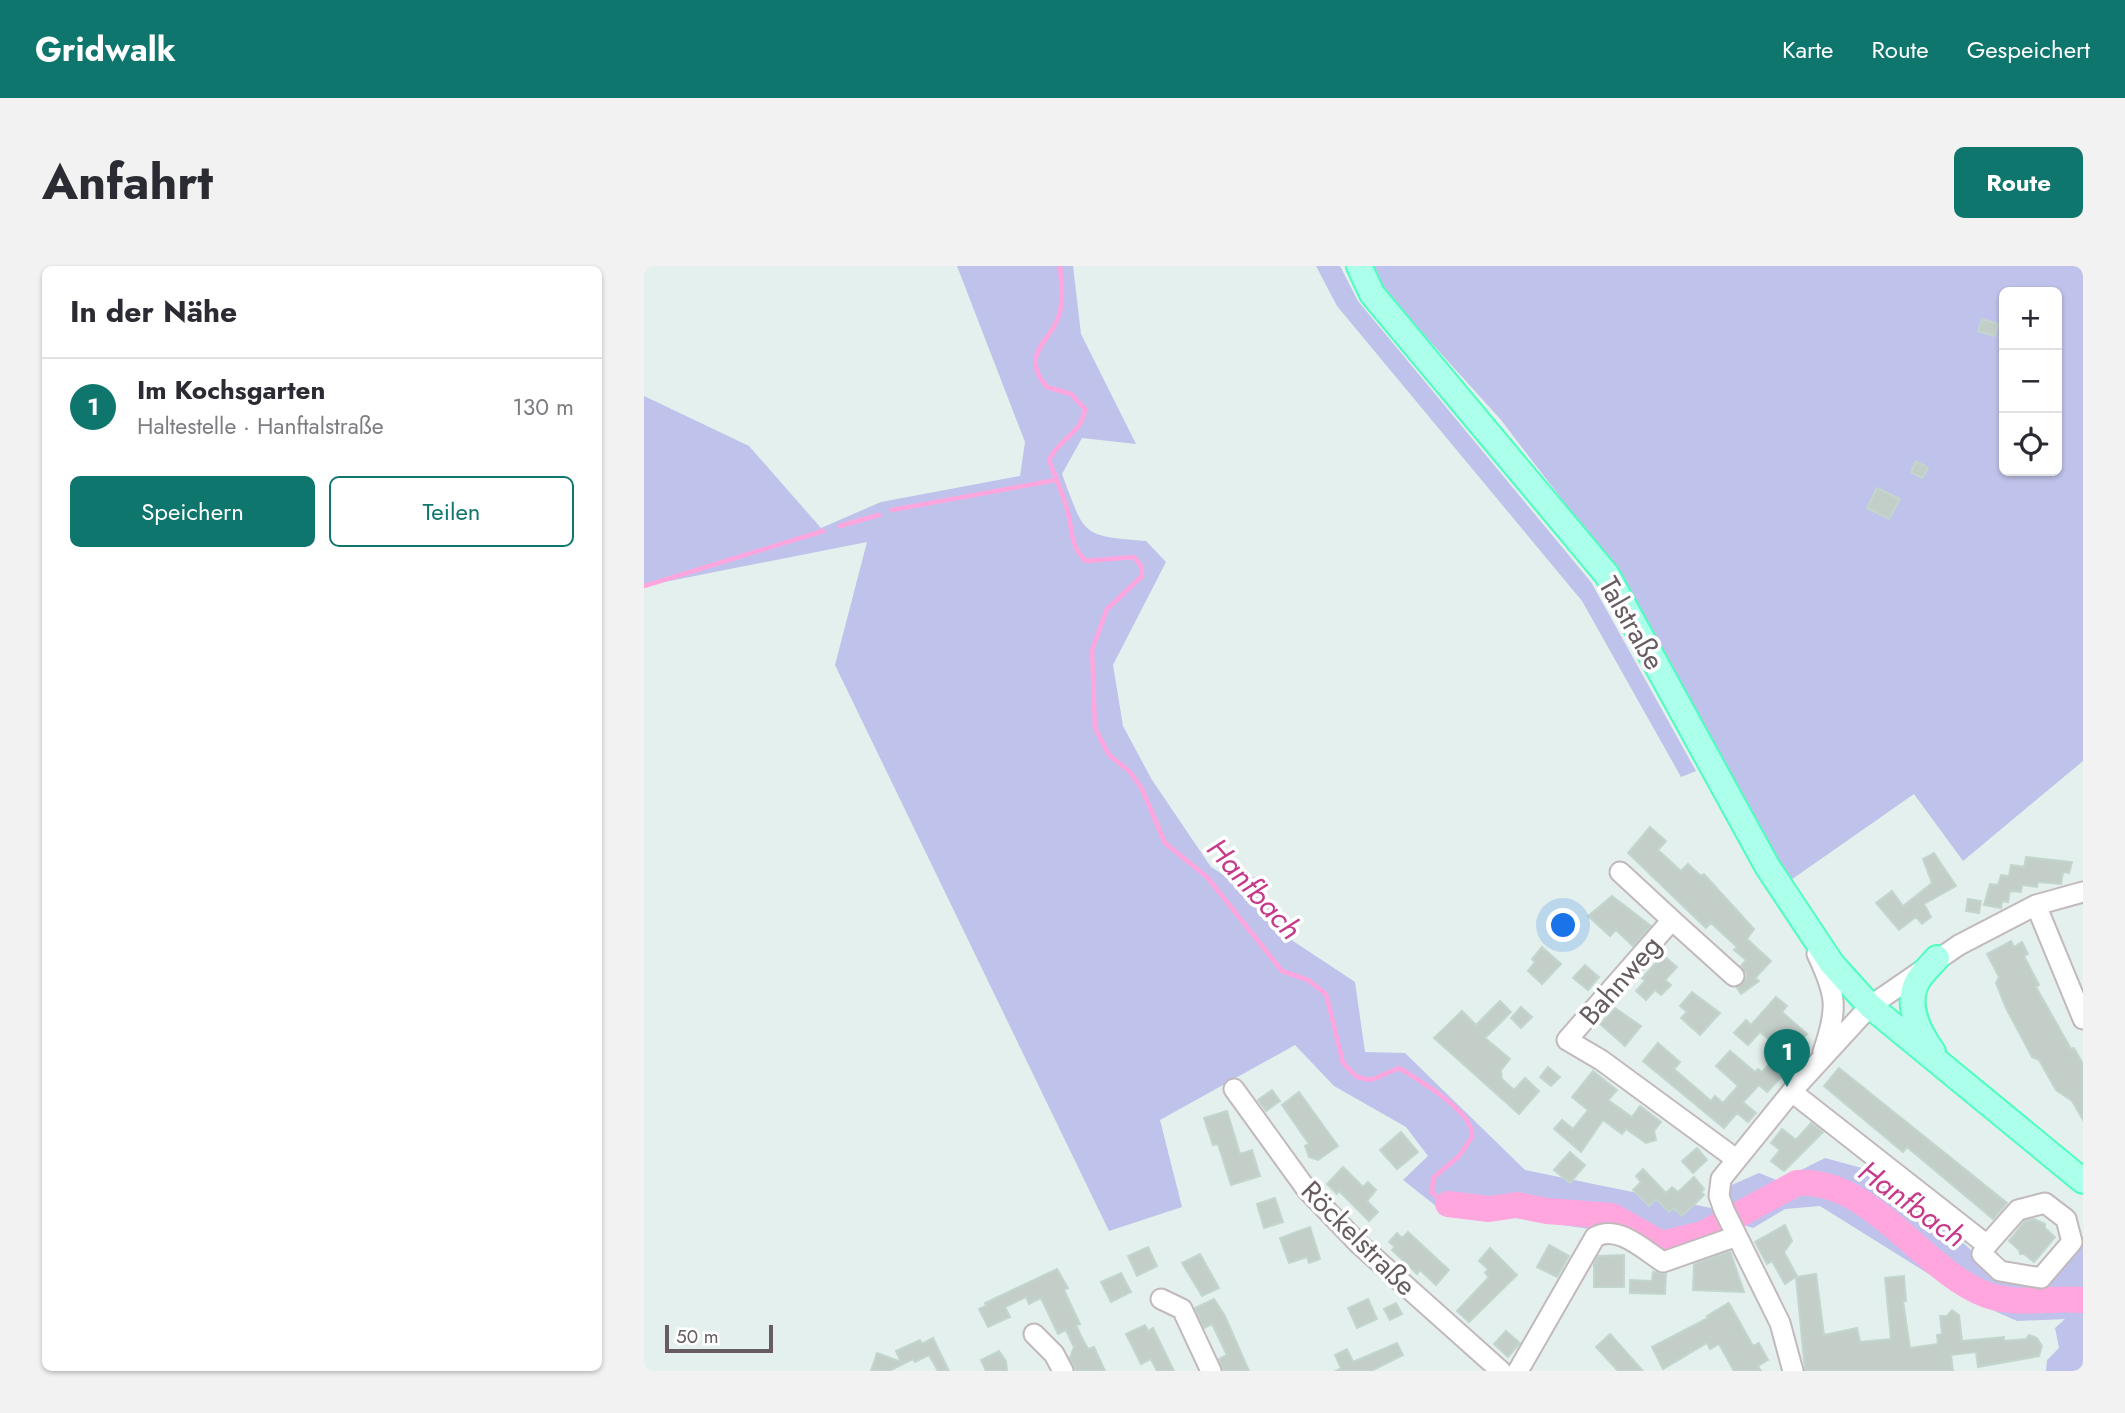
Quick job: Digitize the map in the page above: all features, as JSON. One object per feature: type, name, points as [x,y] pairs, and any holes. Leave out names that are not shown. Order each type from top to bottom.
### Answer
[{"type":"main road","name":"Talstraße","points":[[1359,266],[1372,294],[1607,575],[1767,866],[1832,964],[1870,1006],[1946,1069]]},
{"type":"main road","points":[[1937,958],[1916,984],[1913,1008],[1923,1038],[1946,1069],[2083,1181]]},
{"type":"street","name":"Bahnweg","points":[[1620,872],[1734,976]]},
{"type":"street","points":[[1793,1371],[1780,1323],[1719,1196],[1721,1179],[1820,1059],[1870,1006],[1937,958],[2036,905],[2083,891]]},
{"type":"street","points":[[2036,905],[2083,1019]]},
{"type":"street","points":[[1800,917],[1835,999],[1835,1016],[1820,1059]]},
{"type":"street","name":"Bahnweg","points":[[1672,920],[1567,1040],[1601,1060],[1736,1159]]},
{"type":"street","name":"Röckelstraße","points":[[1234,1089],[1307,1190],[1360,1245],[1501,1371]]},
{"type":"street","points":[[1792,1092],[1987,1245]]},
{"type":"street","points":[[2045,1203],[2066,1219],[2072,1242],[2041,1278],[2000,1271],[1982,1254],[1987,1245],[2018,1210],[2045,1203]]},
{"type":"street","points":[[1518,1371],[1595,1237],[1603,1233],[1616,1233],[1663,1262],[1731,1224]]},
{"type":"street","points":[[1161,1299],[1182,1309],[1211,1371]]},
{"type":"street","points":[[1034,1334],[1054,1354],[1063,1371]]},
{"type":"shaded area","points":[[957,266],[1073,266],[1081,334],[1136,444],[1082,438],[1062,474],[1081,521],[1088,528],[1096,534],[1108,537],[1146,541],[1166,562],[1113,665],[1123,726],[1152,780],[1211,867],[1232,880],[1257,877],[1284,935],[1355,982],[1365,1052],[1405,1053],[1525,1170],[1711,1208],[1722,1228],[1674,1250],[1623,1234],[1509,1217],[1446,1214],[1403,1180],[1428,1156],[1406,1127],[1334,1086],[1295,1045],[1160,1120],[1182,1207],[1109,1231],[835,665],[867,542],[644,586],[644,396],[749,446],[821,528],[881,502],[1020,476],[1025,442]]},
{"type":"shaded area","points":[[1316,266],[1340,266],[1358,301],[1591,582],[1696,771],[1681,777],[1582,601],[1337,306]]},
{"type":"shaded area","points":[[1371,266],[2083,266],[2083,761],[1963,861],[1914,794],[1788,882],[1625,582],[1501,420],[1381,287]]},
{"type":"shaded area","points":[[1825,1158],[1880,1173],[1969,1248],[1992,1275],[2040,1286],[2083,1236],[2083,1371],[2046,1371],[2047,1360],[2059,1348],[2055,1328],[2065,1319],[2017,1321],[1972,1301],[1820,1206],[1785,1209],[1753,1228],[1740,1224],[1727,1187],[1759,1173],[1779,1181]]},
{"type":"building","points":[[1982,319],[1998,324],[1995,336],[1978,331]]},
{"type":"building","points":[[1916,461],[1928,468],[1922,478],[1911,472]]},
{"type":"building","points":[[1877,488],[1900,499],[1889,519],[1867,508]]},
{"type":"building","points":[[1650,827],[1666,841],[1658,850],[1681,871],[1688,864],[1701,876],[1704,874],[1754,929],[1747,939],[1771,961],[1755,978],[1759,981],[1741,994],[1737,988],[1746,979],[1747,974],[1741,966],[1746,960],[1734,950],[1737,947],[1711,923],[1706,928],[1628,853]]},
{"type":"building","points":[[1934,853],[1956,886],[1924,904],[1931,917],[1922,924],[1916,917],[1899,930],[1876,903],[1892,891],[1903,906],[1932,883],[1923,859]]},
{"type":"building","points":[[2026,857],[2072,862],[2069,873],[2063,872],[2061,884],[2038,882],[2037,887],[2022,885],[2021,892],[2010,891],[2008,902],[2002,901],[2001,908],[1984,905],[1990,884],[1998,885],[2001,875],[2009,876],[2011,865],[2024,867]]},
{"type":"building","points":[[1612,896],[1651,926],[1633,946],[1616,930],[1610,936],[1588,916]]},
{"type":"building","points":[[1968,899],[1981,901],[1979,913],[1966,911]]},
{"type":"building","points":[[2011,941],[2014,947],[2022,942],[2028,954],[2024,956],[2039,985],[2036,987],[2071,1049],[2074,1048],[2083,1064],[2083,1120],[2072,1101],[2056,1090],[2039,1060],[2032,1057],[2006,1008],[1996,983],[1999,977],[1987,954]]},
{"type":"building","points":[[1542,947],[1561,964],[1542,984],[1528,971],[1535,962],[1532,959]]},
{"type":"building","points":[[1663,955],[1677,967],[1665,980],[1671,985],[1661,995],[1655,990],[1646,1000],[1636,991],[1645,981],[1642,978]]},
{"type":"building","points":[[1585,965],[1599,977],[1588,990],[1573,978]]},
{"type":"building","points":[[1692,992],[1720,1013],[1700,1035],[1681,1018],[1687,1012],[1680,1006]]},
{"type":"building","points":[[1776,997],[1787,1006],[1782,1012],[1807,1034],[1788,1056],[1760,1032],[1748,1045],[1734,1033],[1746,1020],[1751,1025]]},
{"type":"building","points":[[1500,1001],[1511,1012],[1485,1038],[1510,1059],[1501,1070],[1502,1079],[1514,1090],[1525,1078],[1539,1091],[1519,1114],[1434,1038],[1462,1011],[1476,1025]]},
{"type":"building","points":[[1521,1007],[1532,1017],[1521,1028],[1511,1018]]},
{"type":"building","points":[[1615,1008],[1641,1026],[1625,1046],[1600,1024]]},
{"type":"building","points":[[1658,1043],[1680,1062],[1674,1069],[1711,1101],[1715,1096],[1723,1103],[1738,1086],[1716,1066],[1730,1051],[1755,1072],[1758,1069],[1762,1072],[1773,1060],[1786,1072],[1767,1092],[1759,1085],[1743,1102],[1756,1113],[1748,1122],[1737,1113],[1724,1128],[1643,1061]]},
{"type":"building","points":[[1548,1067],[1560,1077],[1551,1086],[1540,1077]]},
{"type":"building","points":[[1839,1068],[2007,1203],[1993,1219],[1907,1147],[1903,1152],[1824,1086]]},
{"type":"building","points":[[1593,1071],[1617,1090],[1608,1100],[1632,1117],[1640,1106],[1661,1122],[1654,1131],[1656,1140],[1646,1143],[1626,1129],[1622,1134],[1603,1120],[1581,1152],[1554,1129],[1562,1120],[1573,1129],[1588,1110],[1572,1097]]},
{"type":"building","points":[[1272,1090],[1280,1101],[1266,1111],[1258,1100]]},
{"type":"building","points":[[1299,1092],[1338,1146],[1318,1160],[1309,1157],[1305,1146],[1309,1144],[1282,1105]]},
{"type":"building","points":[[1227,1111],[1240,1154],[1252,1150],[1260,1176],[1231,1185],[1218,1144],[1213,1145],[1204,1118]]},
{"type":"building","points":[[1811,1123],[1823,1132],[1784,1171],[1771,1161],[1780,1150],[1771,1143],[1782,1129],[1796,1140]]},
{"type":"building","points":[[1401,1132],[1418,1152],[1397,1169],[1380,1150]]},
{"type":"building","points":[[1697,1148],[1707,1160],[1693,1173],[1682,1161]]},
{"type":"building","points":[[1570,1152],[1585,1165],[1570,1183],[1554,1170]]},
{"type":"building","points":[[1343,1167],[1363,1187],[1368,1182],[1376,1190],[1367,1201],[1378,1212],[1369,1221],[1339,1191],[1337,1194],[1327,1184]]},
{"type":"building","points":[[1643,1169],[1666,1193],[1672,1187],[1678,1192],[1694,1177],[1704,1189],[1701,1192],[1704,1195],[1682,1216],[1674,1208],[1669,1212],[1656,1199],[1649,1206],[1633,1190],[1641,1182],[1636,1176]]},
{"type":"building","points":[[1275,1198],[1283,1222],[1264,1228],[1257,1204]]},
{"type":"building","points":[[2034,1219],[2045,1224],[2045,1228],[2055,1237],[2034,1262],[2020,1254],[2009,1241],[2025,1221]]},
{"type":"building","points":[[1785,1225],[1792,1241],[1784,1252],[1797,1276],[1785,1284],[1772,1261],[1767,1264],[1755,1242]]},
{"type":"building","points":[[1310,1227],[1320,1259],[1309,1263],[1307,1257],[1289,1263],[1280,1238]]},
{"type":"building","points":[[1408,1232],[1449,1270],[1436,1285],[1420,1270],[1417,1274],[1392,1250],[1395,1247],[1389,1242],[1397,1233],[1402,1238]]},
{"type":"building","points":[[1549,1245],[1569,1256],[1557,1277],[1537,1267]]},
{"type":"building","points":[[1148,1247],[1157,1266],[1137,1276],[1128,1256]]},
{"type":"building","points":[[1490,1248],[1517,1275],[1469,1322],[1457,1311],[1489,1277],[1485,1273],[1488,1269],[1479,1261]]},
{"type":"building","points":[[1730,1251],[1744,1292],[1693,1290],[1694,1264]]},
{"type":"building","points":[[1200,1254],[1219,1288],[1202,1296],[1182,1263]]},
{"type":"building","points":[[1624,1255],[1624,1287],[1594,1287],[1594,1264],[1598,1256]]},
{"type":"building","points":[[1057,1269],[1068,1288],[1064,1290],[1080,1324],[1076,1325],[1081,1336],[1088,1349],[1094,1347],[1105,1371],[1076,1371],[1070,1358],[1074,1347],[1066,1330],[1058,1334],[1041,1298],[1029,1304],[1026,1297],[1005,1307],[1010,1317],[988,1327],[979,1309],[986,1306],[985,1303]]},
{"type":"building","points":[[1653,1272],[1666,1274],[1665,1294],[1630,1293],[1630,1280],[1652,1281]]},
{"type":"building","points":[[1121,1273],[1131,1292],[1111,1302],[1101,1282]]},
{"type":"building","points":[[1816,1274],[1824,1335],[1857,1328],[1860,1342],[1891,1339],[1885,1278],[1904,1276],[1906,1301],[1903,1301],[1910,1348],[1938,1344],[1937,1335],[1942,1334],[1940,1316],[1947,1316],[1952,1310],[1959,1315],[1962,1341],[2004,1337],[2004,1341],[2026,1339],[2029,1335],[2037,1338],[2042,1346],[2039,1356],[1978,1367],[1976,1352],[1951,1355],[1953,1371],[1805,1371],[1796,1277]]},
{"type":"building","points":[[1214,1299],[1225,1316],[1249,1371],[1224,1371],[1222,1367],[1219,1359],[1227,1355],[1212,1324],[1204,1328],[1195,1308]]},
{"type":"building","points":[[1368,1299],[1377,1319],[1357,1328],[1348,1308]]},
{"type":"building","points":[[1396,1303],[1402,1314],[1390,1320],[1384,1309]]},
{"type":"building","points":[[1729,1303],[1753,1346],[1759,1343],[1768,1360],[1758,1366],[1761,1371],[1734,1371],[1719,1344],[1710,1349],[1707,1343],[1663,1369],[1652,1347],[1708,1318],[1707,1316]]},
{"type":"building","points":[[1145,1325],[1148,1331],[1153,1328],[1174,1371],[1157,1371],[1151,1359],[1141,1364],[1126,1334]]},
{"type":"building","points":[[1506,1331],[1520,1343],[1508,1357],[1494,1344]]},
{"type":"building","points":[[1610,1334],[1643,1371],[1618,1371],[1596,1347]]},
{"type":"building","points":[[933,1338],[949,1371],[938,1371],[929,1355],[915,1362],[913,1359],[889,1371],[871,1371],[877,1353],[901,1362],[896,1351],[920,1340],[922,1344]]},
{"type":"building","points":[[1397,1343],[1403,1355],[1371,1371],[1336,1371],[1341,1368],[1335,1355],[1347,1349],[1353,1362]]},
{"type":"building","points":[[999,1351],[1006,1361],[1007,1371],[986,1371],[981,1360]]},
{"type":"waterway","name":"Hanfbach","points":[[1060,266],[1060,312],[1040,347],[1036,365],[1047,387],[1071,394],[1085,409],[1075,431],[1049,460],[1067,509],[1074,543],[1081,555],[1086,561],[1134,557],[1141,566],[1142,576],[1107,609],[1092,650],[1095,728],[1109,755],[1129,771],[1141,787],[1165,843],[1207,877],[1282,971],[1308,980],[1326,994],[1343,1063],[1357,1077],[1371,1080],[1399,1068],[1444,1098],[1465,1117],[1471,1127],[1472,1137],[1459,1156],[1433,1178],[1432,1193],[1448,1204]]},
{"type":"waterway","points":[[892,510],[1056,480]]},
{"type":"waterway","points":[[840,526],[879,515]]},
{"type":"waterway","points":[[644,586],[823,531]]},
{"type":"waterway","name":"Hanfbach","points":[[1448,1204],[1489,1209],[1517,1205],[1547,1211],[1612,1216],[1662,1244],[1703,1234],[1797,1183],[1824,1185],[1849,1195],[1873,1210],[1940,1267],[1987,1295],[2023,1301],[2083,1300]]},
{"type":"place","name":"Im Kochsgarten","points":[[1787,1087]]}]
